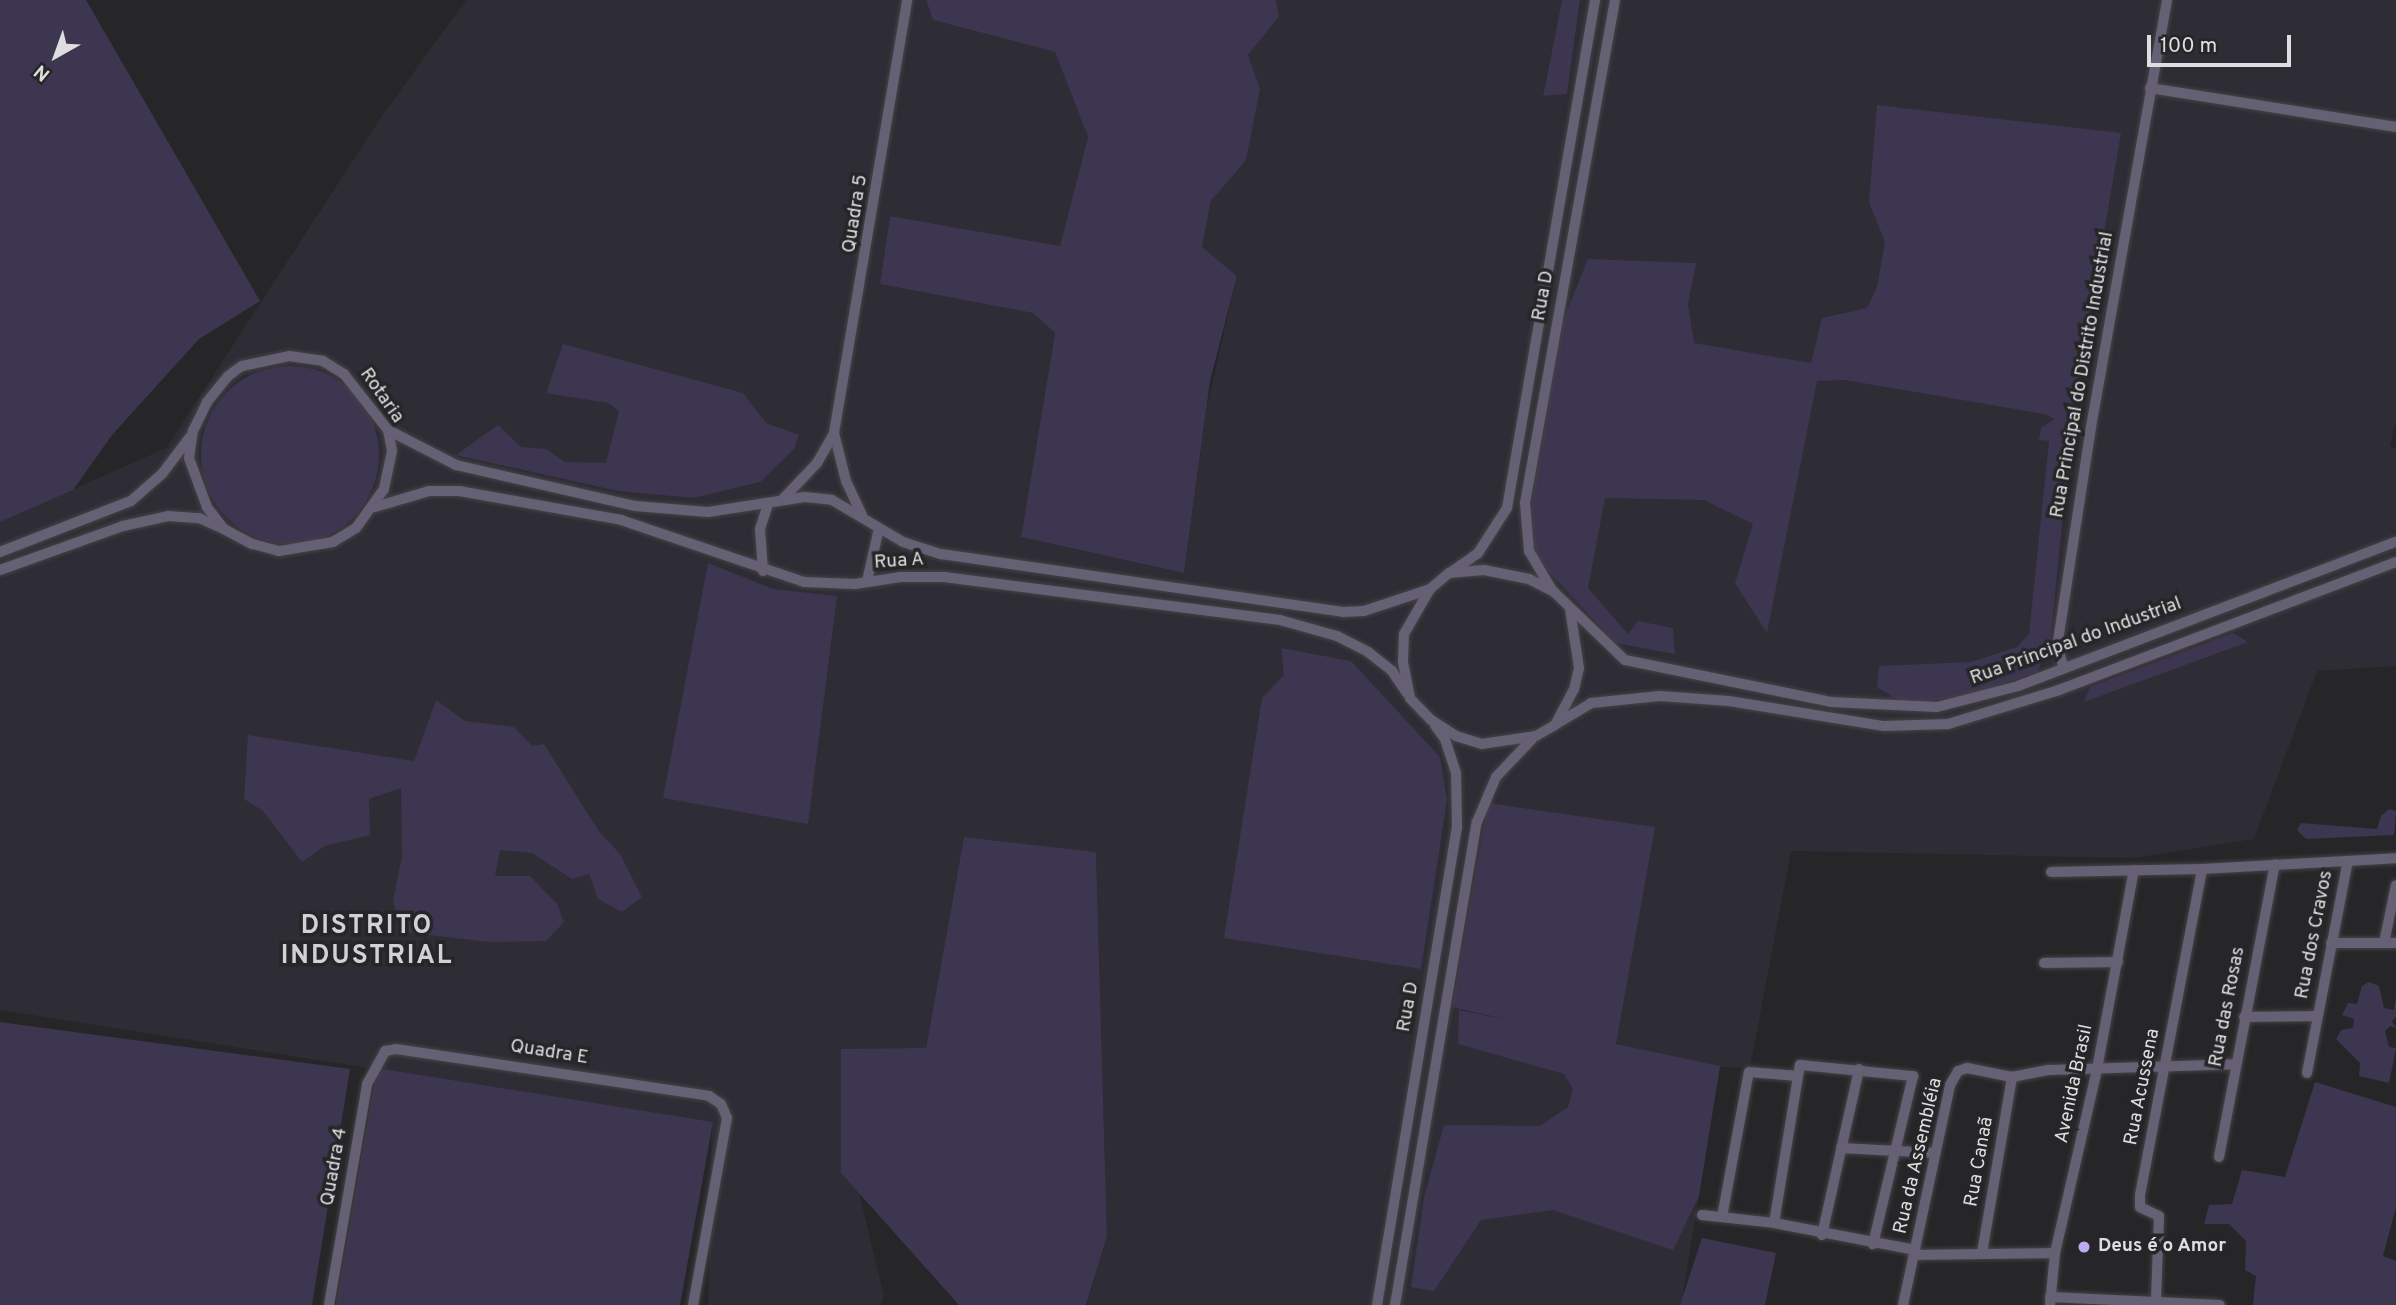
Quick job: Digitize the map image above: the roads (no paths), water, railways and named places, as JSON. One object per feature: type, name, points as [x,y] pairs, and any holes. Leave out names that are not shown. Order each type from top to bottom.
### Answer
[{"type":"street","name":"Quadra 5","points":[[782,500],[817,463],[834,433],[907,0]]},
{"type":"street","name":"Rua D","points":[[1449,573],[1478,552],[1507,508],[1595,0]]},
{"type":"street","name":"Rua D","points":[[1554,592],[1529,551],[1523,524],[1577,200],[1615,0]]},
{"type":"street","name":"Rua Principal do Distrito Industrial","points":[[2064,668],[2057,647],[2062,614],[2166,0]]},
{"type":"street","points":[[2150,88],[2396,127]]},
{"type":"street","points":[[1562,200],[1577,200]]},
{"type":"street","name":"Rotaria","points":[[289,356],[323,361],[344,374],[388,430],[390,470],[375,507],[356,527],[332,542],[306,549],[279,551],[252,544],[224,529],[195,481],[189,458],[193,432],[206,402],[228,376],[242,366],[289,356]]},
{"type":"street","name":"Rua A","points":[[388,430],[456,465],[635,506],[695,513],[782,500],[832,500],[903,542],[942,554],[1343,612],[1364,611],[1430,590]]},
{"type":"street","points":[[0,552],[131,500],[162,474],[193,432]]},
{"type":"street","name":"Quadra 5","points":[[834,433],[846,481],[862,516]]},
{"type":"street","name":"Rua A","points":[[375,507],[429,491],[535,503],[683,538],[763,571],[827,584],[944,577],[1280,620],[1337,636],[1392,671],[1410,698]]},
{"type":"street","points":[[763,571],[760,529],[768,504]]},
{"type":"street","points":[[0,570],[123,526],[168,516],[199,518],[224,529]]},
{"type":"street","points":[[867,581],[879,528]]},
{"type":"street","name":"Rua Principal do Industrial","points":[[1570,609],[1625,660],[1831,702],[1884,708],[1937,707],[1979,699],[2396,542]]},
{"type":"street","name":"Rua Principal do Industrial","points":[[1555,724],[1591,703],[1660,696],[1729,701],[1884,726],[1948,724],[2008,708],[2396,562]]},
{"type":"street","points":[[1503,572],[1554,592],[1570,609],[1580,668],[1574,689],[1555,724],[1536,736],[1482,744],[1456,736],[1431,720],[1410,698],[1403,662],[1404,634],[1430,590],[1449,573],[1503,572]]},
{"type":"street","points":[[1186,606],[1187,591]]},
{"type":"street","points":[[1884,708],[1884,726]]},
{"type":"street","name":"Rua D","points":[[1377,1305],[1457,828],[1455,773],[1445,739],[1431,720]]},
{"type":"street","name":"Rua D","points":[[1395,1305],[1477,822],[1496,777],[1536,736]]},
{"type":"street","points":[[2051,872],[2202,869],[2396,858]]},
{"type":"street","name":"Rua dos Cravos","points":[[2306,1073],[2348,861]]},
{"type":"street","name":"Rua das Rosas","points":[[2219,1157],[2275,864]]},
{"type":"street","name":"Rua Acussena","points":[[2157,1299],[2159,1216],[2140,1207],[2140,1195],[2202,869]]},
{"type":"street","name":"Avenida Brasil","points":[[2050,1301],[2056,1253],[2097,1069],[2134,870]]},
{"type":"street","points":[[2331,943],[2390,943],[2396,885]]},
{"type":"street","points":[[2044,963],[2118,962]]},
{"type":"street","name":"Rua dos Cravos","points":[[2244,1017],[2317,1016]]},
{"type":"street","name":"Quadra E","points":[[396,1049],[696,1094],[721,1104],[727,1118],[694,1305]]},
{"type":"street","name":"Quadra 4","points":[[329,1305],[367,1084],[385,1051],[396,1049]]},
{"type":"street","points":[[2012,1077],[2164,1065],[2235,1064]]},
{"type":"street","points":[[1774,1223],[1800,1065],[1913,1076],[1897,1153],[1873,1244]]},
{"type":"street","name":"Rua da Assembléia","points":[[1903,1305],[1950,1085],[1958,1071],[1967,1068],[2012,1077]]},
{"type":"street","points":[[1822,1235],[1859,1069]]},
{"type":"street","points":[[1722,1217],[1749,1072],[1798,1076]]},
{"type":"street","name":"Rua Canaã","points":[[1982,1253],[2012,1077]]},
{"type":"street","points":[[1841,1148],[1935,1153]]},
{"type":"street","points":[[1403,1152],[1420,1154]]},
{"type":"street","points":[[1702,1215],[1774,1223],[1915,1252],[2056,1253]]},
{"type":"street","points":[[2050,1301],[2119,1302],[2157,1299],[2220,1305]]},
{"type":"place","name":"Deus é o Amor","points":[[2084,1247]]},
{"type":"district","name":"DISTRITO INDUSTRIAL","points":[[367,942]]}]
